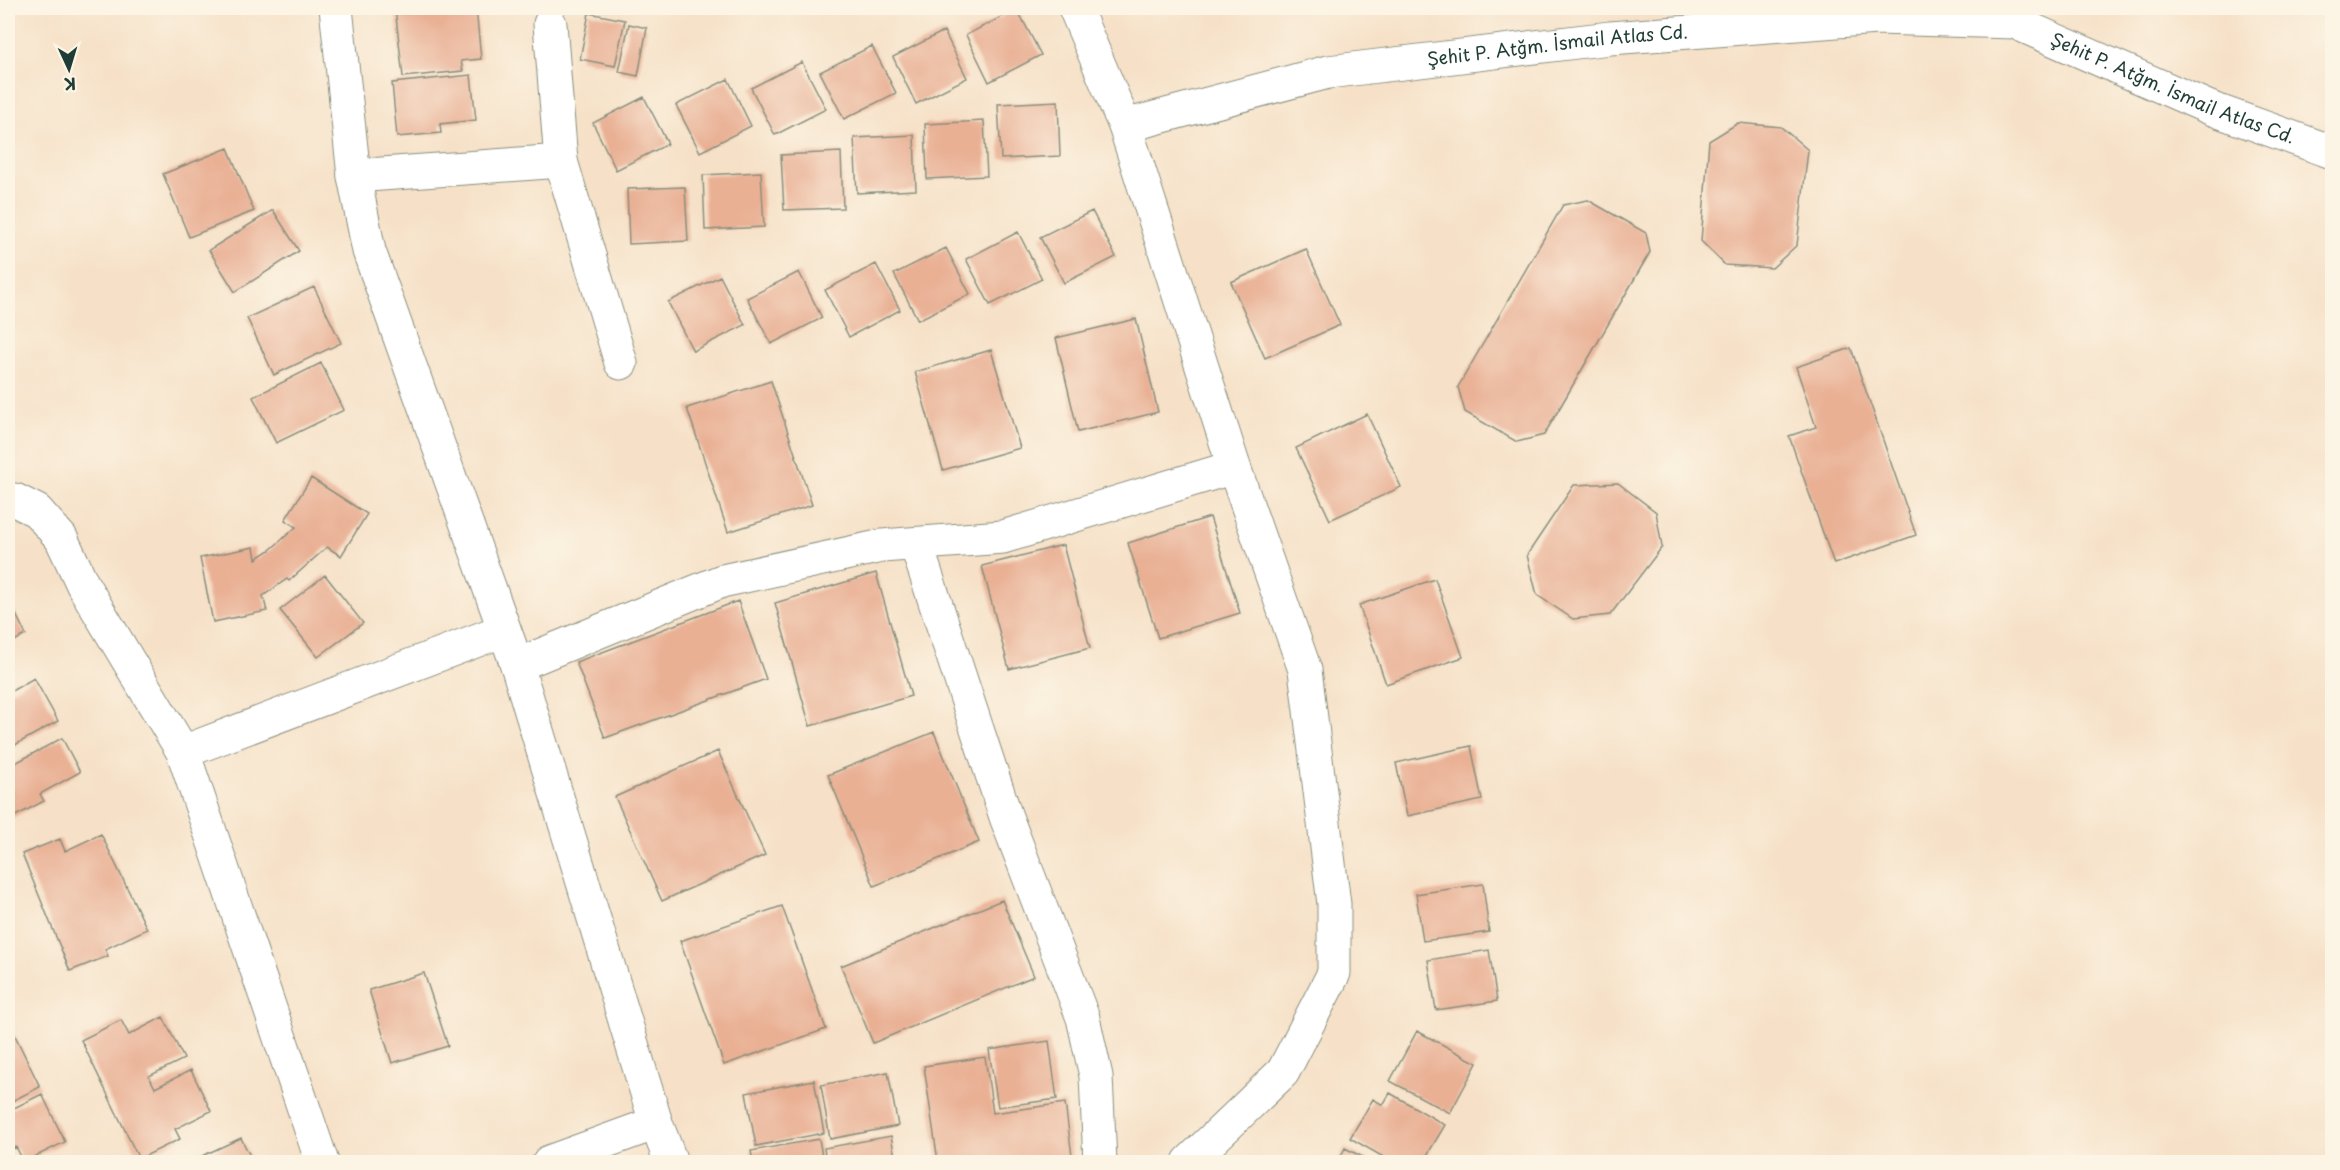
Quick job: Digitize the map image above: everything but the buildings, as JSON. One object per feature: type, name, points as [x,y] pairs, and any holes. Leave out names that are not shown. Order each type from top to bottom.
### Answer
[{"type":"street","points":[[336,8],[354,176],[369,251],[517,665],[656,1123],[671,1162]]},
{"type":"street","points":[[1075,8],[1125,126],[1234,467],[1305,670],[1334,904],[1334,973],[1283,1072],[1189,1162]]},
{"type":"street","name":"Şehit P. Atğm. İsmail Atlas Cd.","points":[[1125,126],[1328,72],[1610,38],[1877,18],[2014,22],[2210,108],[2332,152]]},
{"type":"street","points":[[550,24],[561,161],[621,363]]},
{"type":"street","points":[[354,176],[561,161]]},
{"type":"street","points":[[517,665],[722,581],[882,546],[1003,537],[1234,467]]},
{"type":"street","points":[[8,500],[15,500],[37,511],[61,538],[83,585],[183,753],[322,1162]]},
{"type":"street","points":[[916,544],[1006,817],[1083,1018],[1096,1076],[1100,1162]]},
{"type":"street","points":[[183,753],[504,630]]},
{"type":"street","points":[[549,1162],[656,1123]]}]
